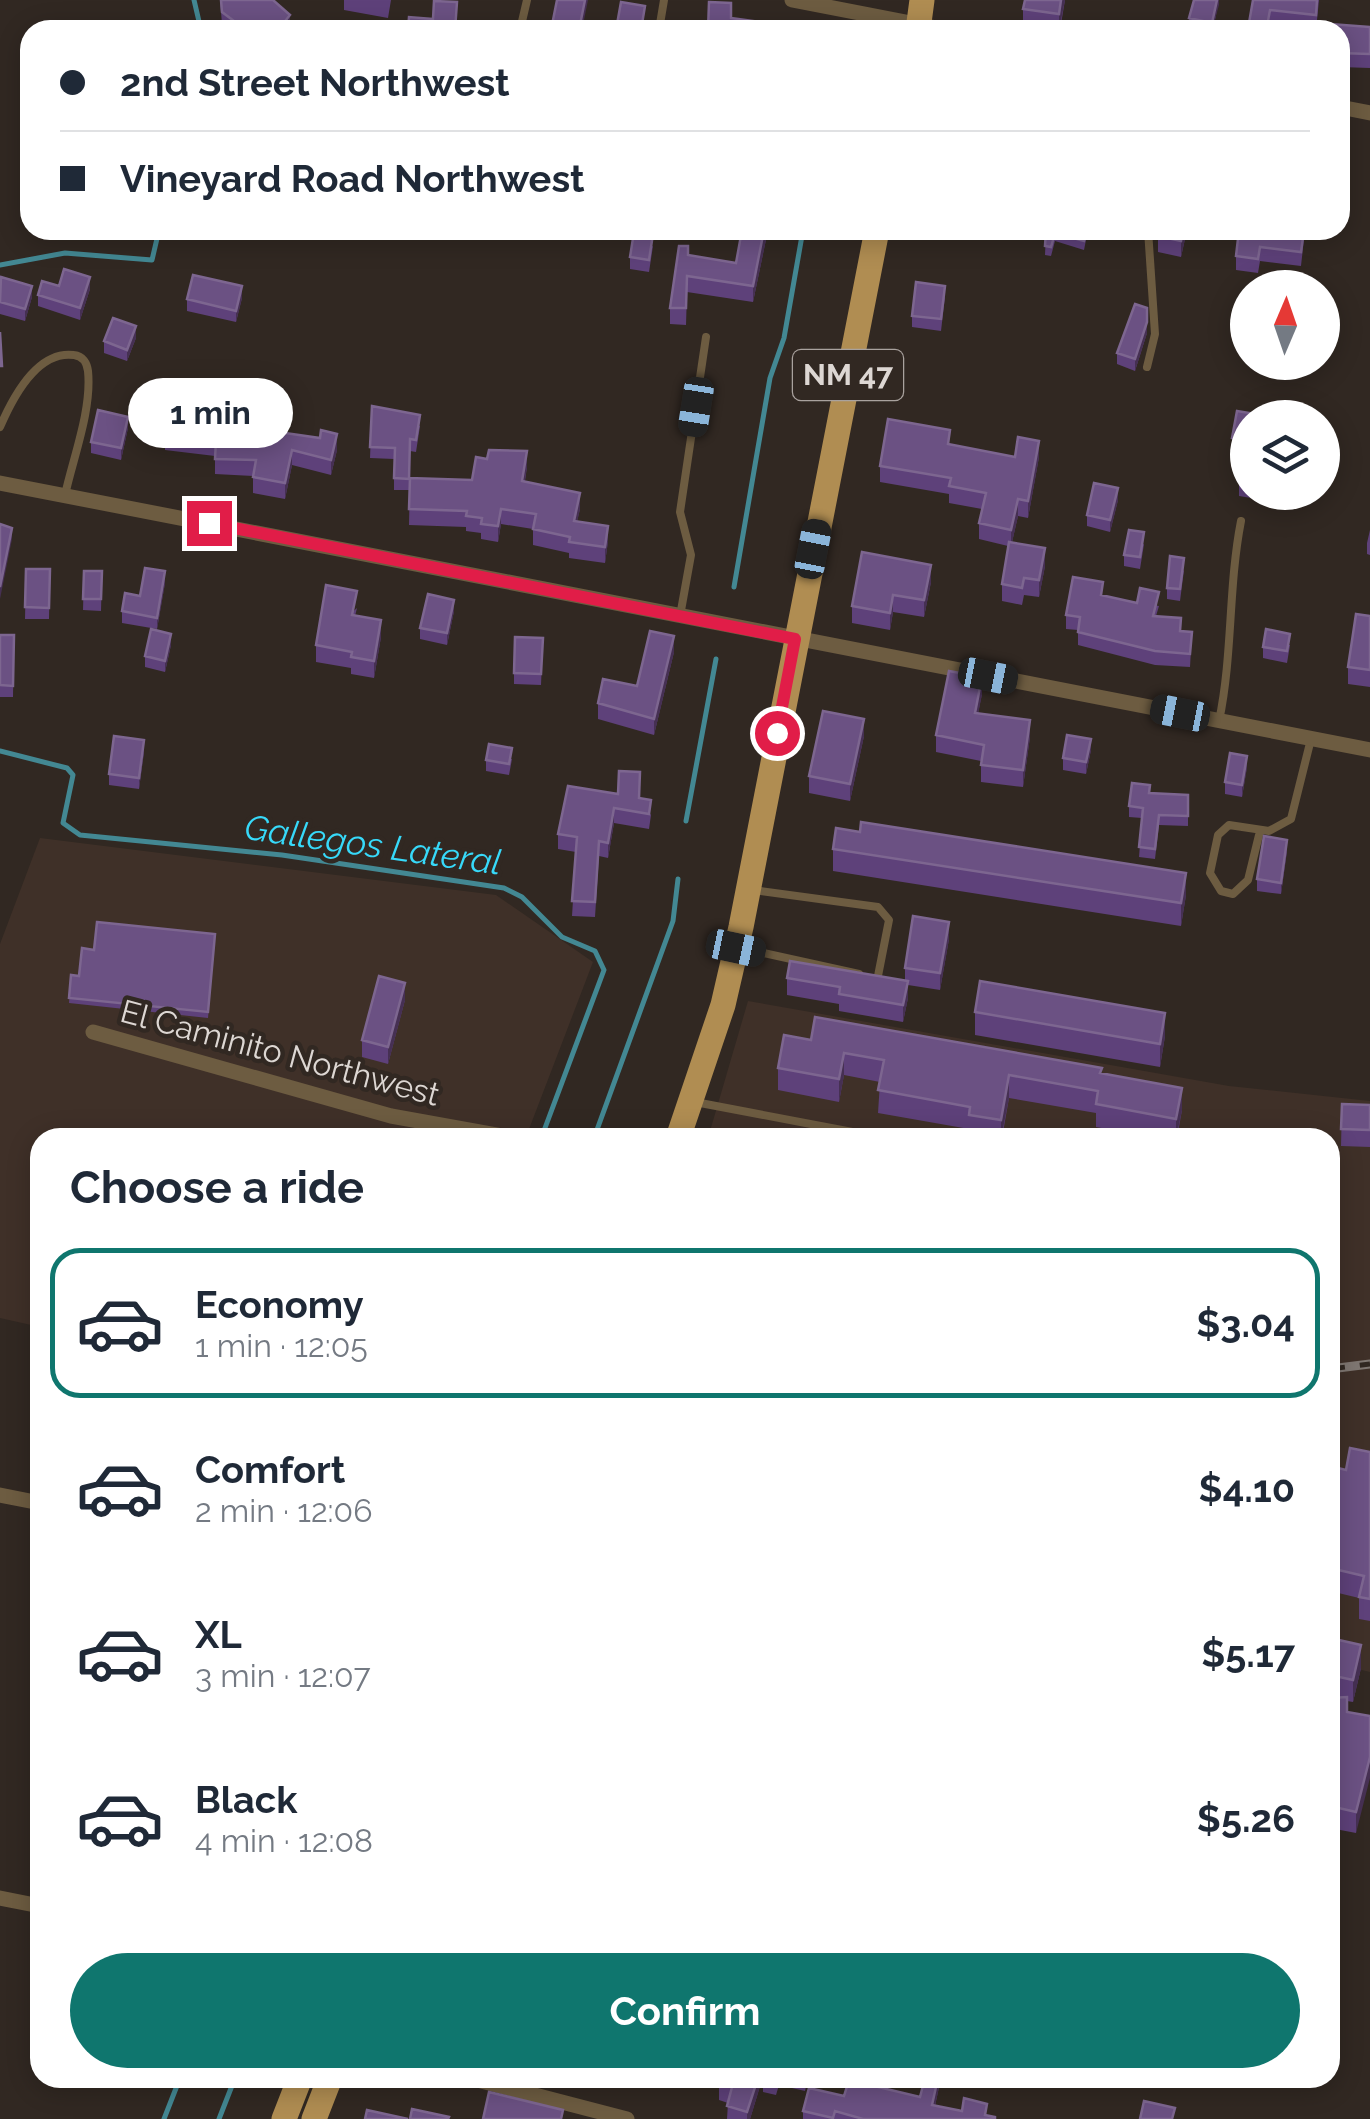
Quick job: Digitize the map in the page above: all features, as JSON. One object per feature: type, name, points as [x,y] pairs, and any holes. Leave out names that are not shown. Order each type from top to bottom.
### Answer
[{"type":"main road","name":"NM 47","points":[[681,1128],[736,948],[875,240]]},
{"type":"main road","points":[[284,2119],[296,2088]]},
{"type":"main road","points":[[314,2119],[326,2088]]},
{"type":"street","points":[[792,0],[920,18]]},
{"type":"street","points":[[0,483],[1370,750]]},
{"type":"street","name":"El Caminito Northwest","points":[[92,1032],[390,1116],[457,1128]]},
{"type":"street","points":[[0,1495],[30,1501]]},
{"type":"street","points":[[0,1898],[30,1904]]},
{"type":"street","points":[[509,2088],[628,2119]]},
{"type":"lane","points":[[1146,367],[1154,334],[1149,240]]},
{"type":"lane","points":[[680,616],[691,554],[680,512],[706,337]]},
{"type":"lane","points":[[0,427],[38,367],[72,354],[81,357],[88,367],[87,389],[65,495]]},
{"type":"lane","points":[[1218,721],[1230,668],[1230,578],[1242,521]]},
{"type":"lane","points":[[1260,831],[1244,886],[1233,894],[1221,891],[1210,873],[1218,836],[1229,826],[1269,832],[1291,819],[1312,739]]},
{"type":"lane","points":[[736,948],[877,981],[882,969],[889,920],[878,907],[748,889]]},
{"type":"lane","points":[[690,1101],[832,1128]]},
{"type":"shaded area","points":[[40,838],[496,895],[593,962],[529,1128],[30,1128],[30,1325],[0,1318],[0,944]]},
{"type":"shaded area","points":[[748,1001],[1229,1086],[1370,1101],[1370,1672],[1340,1664],[1340,1128],[711,1128]]},
{"type":"building","points":[[221,0],[273,0],[290,15],[286,20],[233,20],[222,12]]},
{"type":"building","points":[[557,0],[585,0],[581,20],[553,20]]},
{"type":"building","points":[[1025,0],[1061,0],[1059,14],[1023,9]]},
{"type":"building","points":[[1194,0],[1217,0],[1213,20],[1189,18]]},
{"type":"building","points":[[1253,0],[1317,0],[1316,15],[1270,10],[1268,20],[1250,20]]},
{"type":"building","points":[[434,1],[457,2],[456,20],[409,20],[433,19]]},
{"type":"building","points":[[621,2],[645,6],[643,20],[618,20]]},
{"type":"building","points":[[709,2],[731,3],[731,18],[745,20],[708,20]]},
{"type":"building","points":[[1350,26],[1370,27],[1370,54],[1350,53]]},
{"type":"building","points":[[633,240],[652,240],[649,260],[630,257]]},
{"type":"building","points":[[740,240],[762,240],[753,286],[687,276],[686,308],[670,308],[679,246],[688,246],[688,255],[736,263]]},
{"type":"building","points":[[1238,240],[1303,240],[1301,252],[1260,247],[1258,259],[1236,256]]},
{"type":"building","points":[[64,269],[90,277],[80,308],[38,295],[42,281],[59,286]]},
{"type":"building","points":[[193,275],[242,286],[236,311],[187,299]]},
{"type":"building","points":[[1,277],[32,286],[25,309],[0,302]]},
{"type":"building","points":[[916,282],[945,286],[941,319],[912,316]]},
{"type":"building","points":[[1135,304],[1147,308],[1147,322],[1135,359],[1117,353]]},
{"type":"building","points":[[113,318],[136,326],[127,350],[104,341]]},
{"type":"building","points":[[168,403],[216,408],[215,423],[320,438],[321,430],[337,434],[331,460],[292,450],[285,483],[253,477],[256,460],[215,459],[216,440],[165,434]]},
{"type":"building","points":[[372,406],[420,415],[416,440],[410,439],[409,479],[394,478],[395,448],[370,447]]},
{"type":"building","points":[[98,410],[128,417],[121,448],[91,442]]},
{"type":"building","points":[[888,419],[950,430],[948,444],[1015,457],[1018,437],[1039,441],[1028,501],[1018,499],[1011,530],[979,523],[986,493],[949,486],[951,478],[880,466]]},
{"type":"building","points":[[489,450],[527,451],[522,481],[580,493],[574,521],[608,526],[605,547],[569,542],[570,537],[533,529],[536,514],[501,509],[498,526],[481,524],[482,518],[466,516],[467,511],[409,509],[410,478],[472,480],[476,457],[487,459]]},
{"type":"building","points":[[1094,483],[1118,488],[1110,520],[1087,515]]},
{"type":"building","points":[[0,524],[12,528],[0,587]]},
{"type":"building","points":[[1129,530],[1144,532],[1140,557],[1124,555]]},
{"type":"building","points":[[1009,542],[1045,548],[1039,580],[1024,578],[1022,588],[1002,584]]},
{"type":"building","points":[[862,552],[931,565],[924,600],[893,595],[890,613],[852,606]]},
{"type":"building","points":[[1170,556],[1184,558],[1180,589],[1167,588]]},
{"type":"building","points":[[145,568],[165,571],[157,618],[122,611],[125,593],[140,596]]},
{"type":"building","points":[[26,569],[50,569],[49,608],[25,607]]},
{"type":"building","points":[[84,571],[102,571],[101,599],[83,599]]},
{"type":"building","points":[[1073,577],[1103,582],[1101,595],[1137,603],[1140,588],[1159,592],[1153,616],[1181,618],[1180,631],[1192,632],[1190,654],[1155,651],[1078,632],[1080,617],[1066,615]]},
{"type":"building","points":[[326,585],[357,591],[352,615],[381,620],[374,661],[316,645]]},
{"type":"building","points":[[428,594],[454,600],[447,633],[420,628]]},
{"type":"building","points":[[1356,614],[1370,616],[1370,670],[1348,667]]},
{"type":"building","points":[[151,629],[171,634],[165,661],[145,656]]},
{"type":"building","points":[[1266,629],[1290,634],[1287,651],[1263,647]]},
{"type":"building","points":[[650,631],[674,636],[654,719],[598,703],[603,679],[637,686]]},
{"type":"building","points":[[0,635],[14,635],[13,686],[0,685]]},
{"type":"building","points":[[515,637],[543,638],[541,674],[514,673]]},
{"type":"building","points":[[949,671],[982,677],[975,713],[1030,720],[1023,770],[981,765],[984,745],[936,735]]},
{"type":"building","points":[[823,711],[864,719],[850,784],[809,776]]},
{"type":"building","points":[[1067,735],[1091,739],[1086,762],[1063,758]]},
{"type":"building","points":[[114,736],[144,740],[139,778],[109,774]]},
{"type":"building","points":[[489,744],[512,748],[509,764],[486,760]]},
{"type":"building","points":[[1230,753],[1247,756],[1242,785],[1225,782]]},
{"type":"building","points":[[619,771],[640,772],[639,798],[651,800],[649,814],[614,808],[608,843],[599,841],[595,902],[572,901],[577,837],[558,834],[568,786],[618,794]]},
{"type":"building","points":[[1132,783],[1150,785],[1149,793],[1188,795],[1188,816],[1159,815],[1155,849],[1139,847],[1143,808],[1129,806]]},
{"type":"building","points":[[861,822],[1186,873],[1181,903],[833,849],[836,828],[860,832]]},
{"type":"building","points":[[1264,836],[1287,840],[1281,883],[1257,879]]},
{"type":"building","points":[[913,916],[949,922],[940,973],[905,968]]},
{"type":"building","points":[[97,922],[215,934],[208,1012],[69,998],[71,975],[79,976],[82,948],[94,950]]},
{"type":"building","points":[[790,961],[908,981],[903,1005],[839,994],[840,987],[787,978]]},
{"type":"building","points":[[379,976],[405,983],[388,1047],[362,1040]]},
{"type":"building","points":[[980,981],[1165,1013],[1160,1044],[975,1012]]},
{"type":"building","points":[[815,1017],[1102,1068],[1100,1073],[1182,1088],[1176,1119],[1096,1104],[1098,1091],[1009,1075],[1001,1120],[969,1115],[970,1107],[878,1090],[884,1060],[844,1053],[839,1079],[778,1068],[784,1035],[811,1040]]},
{"type":"building","points":[[1342,1104],[1370,1105],[1370,1130],[1341,1129]]},
{"type":"building","points":[[1350,1448],[1370,1452],[1370,1599],[1359,1597],[1364,1576],[1340,1570],[1340,1468],[1346,1470]]},
{"type":"building","points":[[1340,1640],[1361,1645],[1353,1680],[1340,1677]]},
{"type":"building","points":[[1340,1697],[1347,1697],[1347,1712],[1370,1716],[1370,1757],[1356,1812],[1340,1808]]},
{"type":"building","points":[[732,2088],[755,2088],[747,2112],[727,2106]]},
{"type":"building","points":[[809,2088],[844,2096],[846,2088],[882,2088],[920,2097],[922,2088],[936,2088],[932,2105],[962,2111],[964,2098],[987,2104],[985,2115],[995,2119],[863,2119],[835,2111],[833,2118],[803,2111]]},
{"type":"building","points":[[489,2092],[563,2110],[561,2119],[483,2119]]},
{"type":"building","points":[[1144,2101],[1175,2108],[1172,2119],[1140,2119]]},
{"type":"building","points":[[412,2109],[449,2117],[410,2119]]},
{"type":"building","points":[[367,2110],[408,2119],[365,2119]]},
{"type":"waterway","points":[[194,0],[199,20]]},
{"type":"waterway","points":[[0,265],[65,253],[152,260],[157,240]]},
{"type":"waterway","points":[[734,587],[770,378],[784,338],[801,240]]},
{"type":"waterway","points":[[686,821],[716,659]]},
{"type":"waterway","name":"Gallegos Lateral","points":[[0,751],[67,768],[73,775],[63,823],[80,835],[282,855],[504,888],[522,897],[562,937],[595,951],[604,970],[545,1128]]},
{"type":"waterway","points":[[598,1128],[673,921],[678,879]]},
{"type":"waterway","name":"Gallegos Lateral","points":[[164,2119],[176,2088]]},
{"type":"waterway","points":[[219,2119],[231,2088]]},
{"type":"railway","points":[[1340,1368],[1370,1364]]},
{"type":"route","points":[[209,523],[795,639],[777,733]]}]
